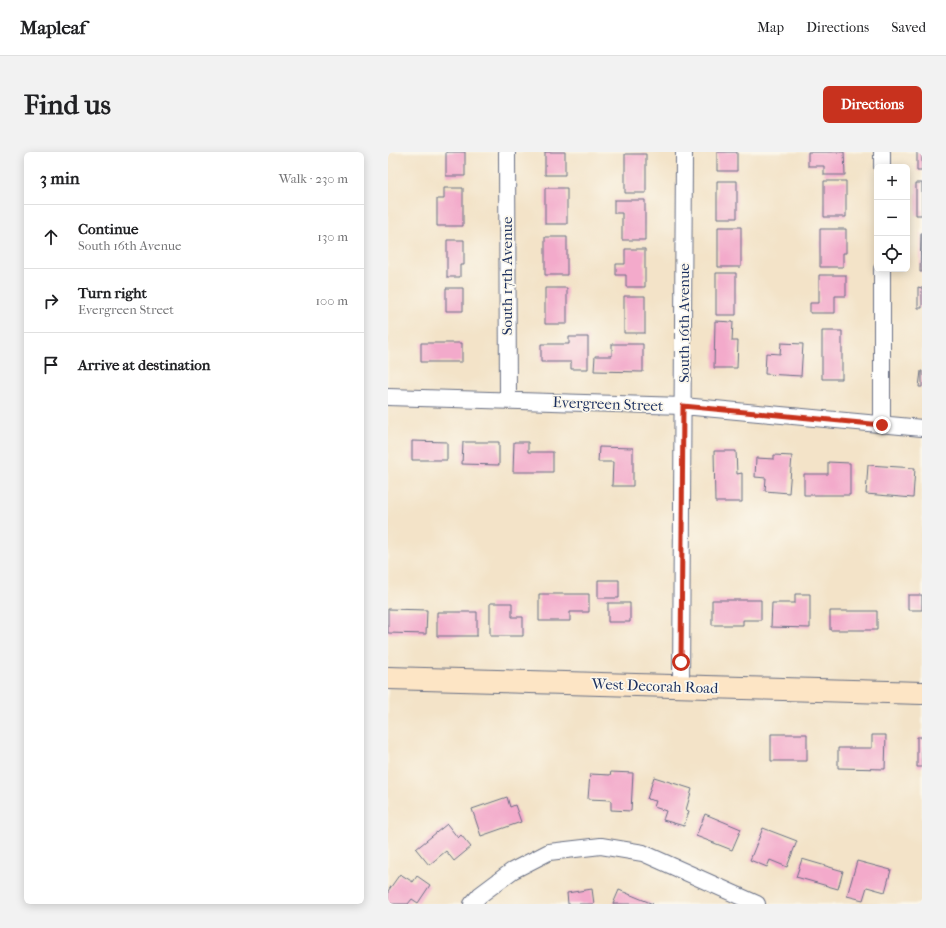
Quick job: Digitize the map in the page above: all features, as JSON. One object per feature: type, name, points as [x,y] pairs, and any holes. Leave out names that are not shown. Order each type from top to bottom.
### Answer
[{"type":"street","name":"South 17th Avenue","points":[[507,152],[508,400]]},
{"type":"street","name":"South 16th Avenue","points":[[681,686],[684,152]]},
{"type":"street","points":[[882,152],[882,164]]},
{"type":"street","points":[[882,272],[882,425]]},
{"type":"street","name":"Evergreen Street","points":[[388,397],[683,406],[922,428]]},
{"type":"street","name":"West Decorah Road","points":[[388,678],[922,693]]},
{"type":"street","points":[[472,904],[480,895],[512,871],[549,852],[601,846],[643,853],[758,904]]},
{"type":"building","points":[[446,152],[465,152],[465,176],[446,176]]},
{"type":"building","points":[[545,152],[565,152],[565,175],[545,175]]},
{"type":"building","points":[[717,152],[737,152],[737,171],[717,171]]},
{"type":"building","points":[[808,152],[844,152],[845,175],[824,175],[824,166],[808,166]]},
{"type":"building","points":[[917,152],[922,152],[922,171],[917,171]]},
{"type":"building","points":[[625,154],[646,154],[646,193],[625,193]]},
{"type":"building","points":[[717,181],[737,181],[737,218],[717,218]]},
{"type":"building","points":[[824,181],[846,181],[846,217],[824,217]]},
{"type":"building","points":[[916,183],[922,183],[922,215],[916,215]]},
{"type":"building","points":[[444,188],[463,188],[463,226],[437,226],[437,199],[444,199]]},
{"type":"building","points":[[545,188],[567,188],[567,224],[545,224]]},
{"type":"building","points":[[614,200],[645,200],[645,240],[622,240],[622,213],[614,213]]},
{"type":"building","points":[[718,227],[741,227],[741,267],[718,267]]},
{"type":"building","points":[[820,229],[846,229],[846,253],[843,253],[843,267],[820,267]]},
{"type":"building","points":[[921,233],[922,272],[920,272]]},
{"type":"building","points":[[545,237],[567,237],[567,275],[545,275]]},
{"type":"building","points":[[447,240],[464,240],[464,265],[460,265],[460,277],[447,277]]},
{"type":"building","points":[[625,249],[645,249],[645,287],[626,287],[626,275],[616,275],[616,264],[625,264]]},
{"type":"building","points":[[716,273],[736,273],[736,315],[716,315]]},
{"type":"building","points":[[819,275],[846,275],[846,296],[835,296],[835,313],[810,313],[810,303],[819,303]]},
{"type":"building","points":[[918,287],[922,288],[922,308],[918,308]]},
{"type":"building","points":[[446,288],[463,288],[463,311],[446,311]]},
{"type":"building","points":[[545,288],[567,288],[567,324],[545,324]]},
{"type":"building","points":[[624,296],[645,296],[645,333],[624,333]]},
{"type":"building","points":[[715,321],[733,322],[732,341],[738,341],[737,368],[714,368]]},
{"type":"building","points":[[822,331],[842,331],[842,379],[822,379]]},
{"type":"building","points":[[569,337],[588,337],[588,369],[571,369],[571,362],[541,362],[541,344],[569,344]]},
{"type":"building","points":[[421,343],[462,343],[462,362],[421,362]]},
{"type":"building","points":[[781,343],[803,344],[801,376],[765,374],[766,353],[780,354]]},
{"type":"building","points":[[612,344],[643,344],[643,372],[594,371],[595,356],[612,356]]},
{"type":"building","points":[[921,371],[922,387],[919,387]]},
{"type":"building","points":[[412,441],[447,442],[447,460],[412,460]]},
{"type":"building","points":[[463,442],[499,442],[499,465],[462,464]]},
{"type":"building","points":[[514,442],[528,442],[528,452],[553,452],[553,472],[513,472]]},
{"type":"building","points":[[599,447],[633,448],[633,486],[612,486],[613,462],[598,462]]},
{"type":"building","points":[[714,451],[736,451],[737,474],[742,473],[742,502],[715,502]]},
{"type":"building","points":[[774,455],[792,456],[789,493],[765,491],[766,478],[755,477],[756,458],[774,459]]},
{"type":"building","points":[[828,462],[850,463],[850,495],[804,495],[804,474],[828,474]]},
{"type":"building","points":[[868,465],[915,468],[913,498],[866,494]]},
{"type":"building","points":[[598,580],[619,580],[619,598],[598,598]]},
{"type":"building","points":[[539,594],[589,594],[589,612],[570,612],[570,621],[539,621]]},
{"type":"building","points":[[795,594],[810,594],[810,628],[771,627],[772,603],[795,603]]},
{"type":"building","points":[[908,595],[922,595],[922,610],[908,610]]},
{"type":"building","points":[[712,600],[761,600],[761,620],[743,620],[743,625],[712,625]]},
{"type":"building","points":[[490,603],[512,603],[512,617],[523,617],[523,636],[490,636]]},
{"type":"building","points":[[608,603],[630,603],[630,622],[608,622]]},
{"type":"building","points":[[388,609],[427,610],[426,634],[388,633]]},
{"type":"building","points":[[830,611],[877,611],[877,630],[830,630]]},
{"type":"building","points":[[437,612],[477,612],[477,636],[437,636]]},
{"type":"building","points":[[771,734],[807,734],[807,761],[771,761]]},
{"type":"building","points":[[872,735],[886,735],[885,769],[838,768],[838,748],[872,748]]},
{"type":"building","points":[[917,737],[922,737],[922,767],[917,767]]},
{"type":"building","points":[[611,772],[633,773],[631,811],[611,810],[611,800],[588,799],[590,774],[610,775]]},
{"type":"building","points":[[654,777],[692,789],[686,810],[689,811],[684,826],[663,820],[666,811],[654,807],[656,801],[647,799]]},
{"type":"building","points":[[507,797],[510,807],[515,805],[521,822],[481,836],[472,809]]},
{"type":"building","points":[[705,814],[741,829],[732,850],[696,836]]},
{"type":"building","points":[[447,824],[458,838],[461,835],[471,847],[454,861],[446,851],[429,865],[416,849]]},
{"type":"building","points":[[763,828],[797,841],[787,867],[770,860],[767,867],[750,860]]},
{"type":"building","points":[[802,859],[843,871],[838,889],[796,877]]},
{"type":"building","points":[[857,861],[891,870],[885,892],[867,887],[863,900],[847,896]]},
{"type":"building","points":[[400,874],[413,882],[417,876],[430,885],[418,903],[412,899],[408,904],[388,904],[388,891]]},
{"type":"building","points":[[592,889],[594,904],[568,904],[567,893]]},
{"type":"building","points":[[619,890],[653,904],[613,904]]},
{"type":"route","points":[[681,662],[683,406],[882,425]]}]
